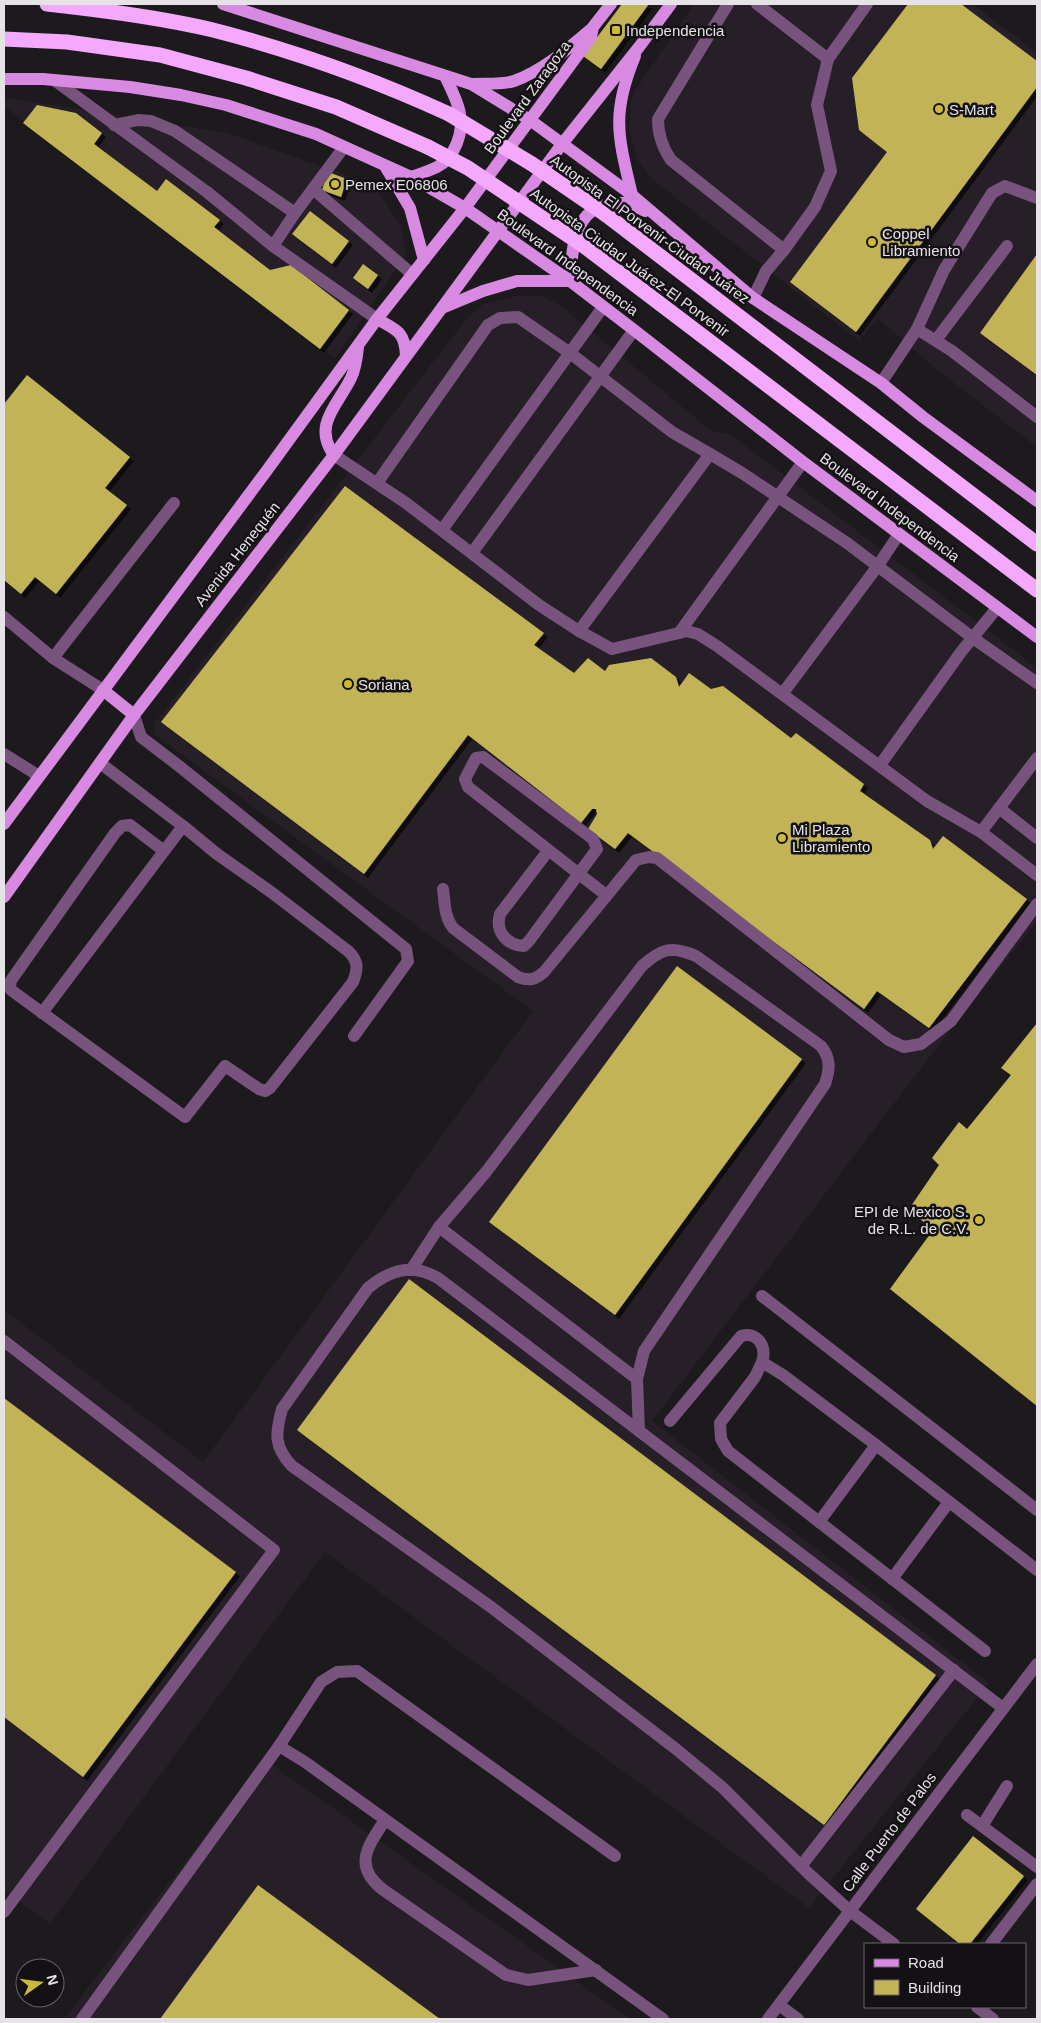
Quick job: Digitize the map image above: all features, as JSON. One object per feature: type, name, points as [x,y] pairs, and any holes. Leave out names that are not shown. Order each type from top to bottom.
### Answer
[{"type":"highway","name":"Autopista El Porvenir-Ciudad Juárez","points":[[47,4],[119,12],[211,30],[291,52],[393,88],[449,114],[532,164],[605,214],[1037,544]]},
{"type":"highway","name":"Autopista Ciudad Juárez-El Porvenir","points":[[4,39],[67,42],[160,55],[246,78],[336,107],[407,137],[460,164],[584,246],[1037,590]]},
{"type":"main road","points":[[223,4],[315,32],[388,59],[471,84],[530,120],[632,195],[652,214],[753,298],[881,383],[923,418],[1037,501]]},
{"type":"main road","name":"Boulevard Zaragoza","points":[[465,208],[591,37],[593,27],[611,4]]},
{"type":"main road","points":[[497,232],[562,144],[671,4]]},
{"type":"main road","points":[[471,84],[513,81],[544,65],[571,46],[593,27]]},
{"type":"main road","points":[[632,195],[618,132],[619,108],[624,83],[639,47]]},
{"type":"main road","points":[[411,177],[438,166],[447,160],[461,133],[462,119],[459,106],[445,76]]},
{"type":"main road","name":"Boulevard Independencia","points":[[4,79],[54,80],[130,86],[226,105],[316,134],[411,177],[465,208],[570,282],[803,462],[1037,637]]},
{"type":"main road","points":[[385,166],[410,208],[424,260]]},
{"type":"main road","points":[[442,308],[483,291],[517,281],[570,282],[572,249],[578,227],[588,214],[602,205],[625,203],[652,214]]},
{"type":"main road","name":"Avenida Henequén","points":[[4,824],[102,690],[265,474],[376,319],[465,208]]},
{"type":"main road","name":"Avenida Henequén","points":[[4,897],[134,715],[334,455],[497,232]]},
{"type":"main road","points":[[376,319],[392,327],[403,337],[406,356]]},
{"type":"main road","points":[[334,455],[327,445],[324,429],[328,418],[355,370],[359,344]]},
{"type":"main road","points":[[102,690],[134,715]]},
{"type":"street","points":[[728,4],[658,119],[659,137],[663,149],[671,160],[784,250]]},
{"type":"street","points":[[758,4],[828,59]]},
{"type":"street","points":[[753,298],[766,272],[815,206],[831,171],[817,105],[828,59],[867,4]]},
{"type":"street","points":[[54,80],[207,192],[273,246],[376,319]]},
{"type":"street","points":[[114,125],[138,120],[151,121],[175,130],[294,212]]},
{"type":"street","points":[[273,246],[294,212],[344,147]]},
{"type":"street","points":[[881,383],[916,329],[944,270],[992,193],[1005,186],[1037,198]]},
{"type":"street","points":[[313,189],[412,274]]},
{"type":"street","points":[[936,340],[1007,246]]},
{"type":"street","points":[[442,530],[604,307]]},
{"type":"street","points":[[377,484],[488,325],[500,318],[518,317],[570,353],[672,432],[742,473],[847,543],[973,638],[1037,683]]},
{"type":"street","points":[[916,329],[936,340],[1037,417]]},
{"type":"street","points":[[472,553],[634,330]]},
{"type":"street","points":[[579,631],[710,454]]},
{"type":"street","points":[[334,455],[442,530],[539,605],[579,631],[612,649],[679,633],[698,634],[724,650],[783,693],[927,801],[981,832],[1037,875]]},
{"type":"street","points":[[679,633],[803,462]]},
{"type":"street","points":[[53,658],[174,503]]},
{"type":"street","points":[[783,693],[877,567],[899,534]]},
{"type":"street","points":[[880,765],[997,608]]},
{"type":"street","points":[[4,617],[53,658],[102,690]]},
{"type":"street","points":[[134,715],[141,737],[406,949],[408,961],[354,1036]]},
{"type":"street","points":[[4,754],[39,776]]},
{"type":"street","points":[[548,851],[500,914],[497,923],[499,932],[516,946],[524,946],[529,942],[579,873],[596,849],[593,839],[483,757],[474,760],[465,779],[468,787],[548,851],[579,873],[606,895]]},
{"type":"street","points":[[981,832],[1037,758]]},
{"type":"street","points":[[100,763],[355,958],[358,971],[353,982],[270,1088],[265,1090],[259,1089],[226,1066],[185,1117],[11,990],[10,983],[115,833],[122,826],[130,825],[164,851]]},
{"type":"street","points":[[999,808],[1037,838]]},
{"type":"street","points":[[42,1012],[183,826]]},
{"type":"street","points":[[443,889],[446,913],[453,928],[518,977],[525,980],[538,977],[544,972],[636,860],[649,857],[657,858],[889,1040],[904,1046],[921,1044],[951,1021],[1037,904]]},
{"type":"street","points":[[411,1270],[439,1227],[486,1172],[642,966],[661,951],[672,949],[685,951],[696,956],[822,1046],[828,1054],[830,1063],[825,1084],[644,1351],[637,1379],[639,1430]]},
{"type":"street","points":[[439,1227],[637,1379]]},
{"type":"street","points":[[893,1943],[850,1911],[801,1866],[723,1788],[676,1748],[491,1607],[292,1466],[283,1457],[277,1443],[277,1428],[282,1410],[368,1288],[381,1277],[396,1271],[427,1272],[438,1278],[639,1430],[1003,1708]]},
{"type":"street","points":[[762,1296],[1037,1510]]},
{"type":"street","points":[[670,1421],[741,1336],[752,1334],[758,1338],[764,1352],[762,1362],[720,1424],[721,1439],[728,1451],[985,1651]]},
{"type":"street","points":[[4,1341],[274,1550],[4,1912]]},
{"type":"street","points":[[762,1362],[783,1375],[876,1445],[1037,1570]]},
{"type":"street","points":[[820,1522],[876,1445]]},
{"type":"street","points":[[892,1579],[949,1502]]},
{"type":"street","name":"Calle Puerto de Palos","points":[[768,2019],[1037,1664]]},
{"type":"street","points":[[801,1866],[954,1670]]},
{"type":"street","points":[[82,2019],[279,1746],[321,1682],[337,1672],[357,1671],[615,1856]]},
{"type":"street","points":[[279,1746],[305,1762],[663,2019]]},
{"type":"street","points":[[982,1826],[1007,1786]]},
{"type":"street","points":[[967,1815],[1037,1867]]},
{"type":"street","points":[[385,1820],[369,1845],[365,1863],[371,1878],[382,1889],[512,1977],[528,1980],[596,1970]]},
{"type":"street","points":[[992,1943],[1037,1884]]},
{"type":"street","points":[[778,2005],[798,2019]]},
{"type":"street","points":[[978,2008],[993,2019]]},
{"type":"shaded area","points":[[694,4],[972,4],[1037,52],[1037,447],[941,373],[877,318],[859,341],[652,179],[637,160],[629,129],[631,101],[634,92]]},
{"type":"shaded area","points":[[4,97],[227,133],[374,185],[401,226],[406,255],[335,358],[4,106]]},
{"type":"shaded area","points":[[516,296],[542,296],[561,306],[710,430],[731,435],[1037,668],[1037,921],[911,1081],[652,1421],[989,1683],[809,1908],[325,1552],[50,1924],[4,1890],[4,1310],[203,1462],[533,1011],[155,735],[155,723],[468,317],[483,304]]},
{"type":"shaded area","points":[[264,1759],[630,2019],[64,2019]]},
{"type":"building","name":"Independencia","points":[[622,4],[649,4],[601,69],[583,56]]},
{"type":"building","name":"S-Mart","points":[[908,4],[961,4],[1037,61],[1037,87],[856,332],[790,282],[887,152],[859,130],[852,78]]},
{"type":"building","points":[[37,105],[76,113],[102,133],[94,144],[157,191],[166,179],[220,220],[214,227],[270,270],[291,265],[349,310],[320,349],[23,123]]},
{"type":"building","name":"Pemex E06806","points":[[328,172],[347,179],[341,197],[322,190]]},
{"type":"building","points":[[310,211],[349,241],[332,264],[292,234]]},
{"type":"building","points":[[1037,254],[1037,375],[980,333]]},
{"type":"building","points":[[363,264],[378,275],[368,289],[353,278]]},
{"type":"building","points":[[27,375],[130,457],[105,488],[127,505],[56,594],[35,577],[21,594],[4,580],[4,404]]},
{"type":"building","points":[[345,486],[544,633],[534,645],[574,673],[588,658],[605,671],[609,665],[651,658],[676,677],[679,687],[689,673],[711,689],[723,686],[791,738],[796,733],[864,784],[860,791],[930,840],[933,849],[943,836],[1027,899],[929,1028],[877,991],[864,1009],[628,833],[615,849],[588,829],[597,814],[596,809],[592,809],[581,823],[468,735],[364,874],[161,722]]},
{"type":"building","points":[[677,966],[802,1059],[615,1315],[489,1222]]},
{"type":"building","name":"EPI de Mexico S. de R.L. de C.V.","points":[[1037,1023],[1037,1406],[890,1289],[933,1230],[909,1209],[939,1165],[932,1158],[959,1122],[967,1129],[1011,1075],[1001,1068]]},
{"type":"building","points":[[409,1279],[936,1675],[824,1825],[297,1430]]},
{"type":"building","points":[[4,1398],[236,1572],[83,1777],[4,1717]]},
{"type":"building","points":[[973,1836],[1024,1876],[971,1943],[959,1943],[916,1909]]},
{"type":"building","points":[[258,1885],[440,2019],[160,2019]]},
{"type":"place","name":"Independencia","points":[[616,30]]},
{"type":"place","name":"S-Mart","points":[[939,109]]},
{"type":"place","name":"Pemex E06806","points":[[335,184]]},
{"type":"place","name":"Coppel Libramiento","points":[[872,242]]},
{"type":"place","name":"Soriana","points":[[348,684]]},
{"type":"place","name":"Mi Plaza Libramiento","points":[[782,838]]},
{"type":"place","name":"EPI de Mexico S. de R.L. de C.V.","points":[[979,1220]]}]
